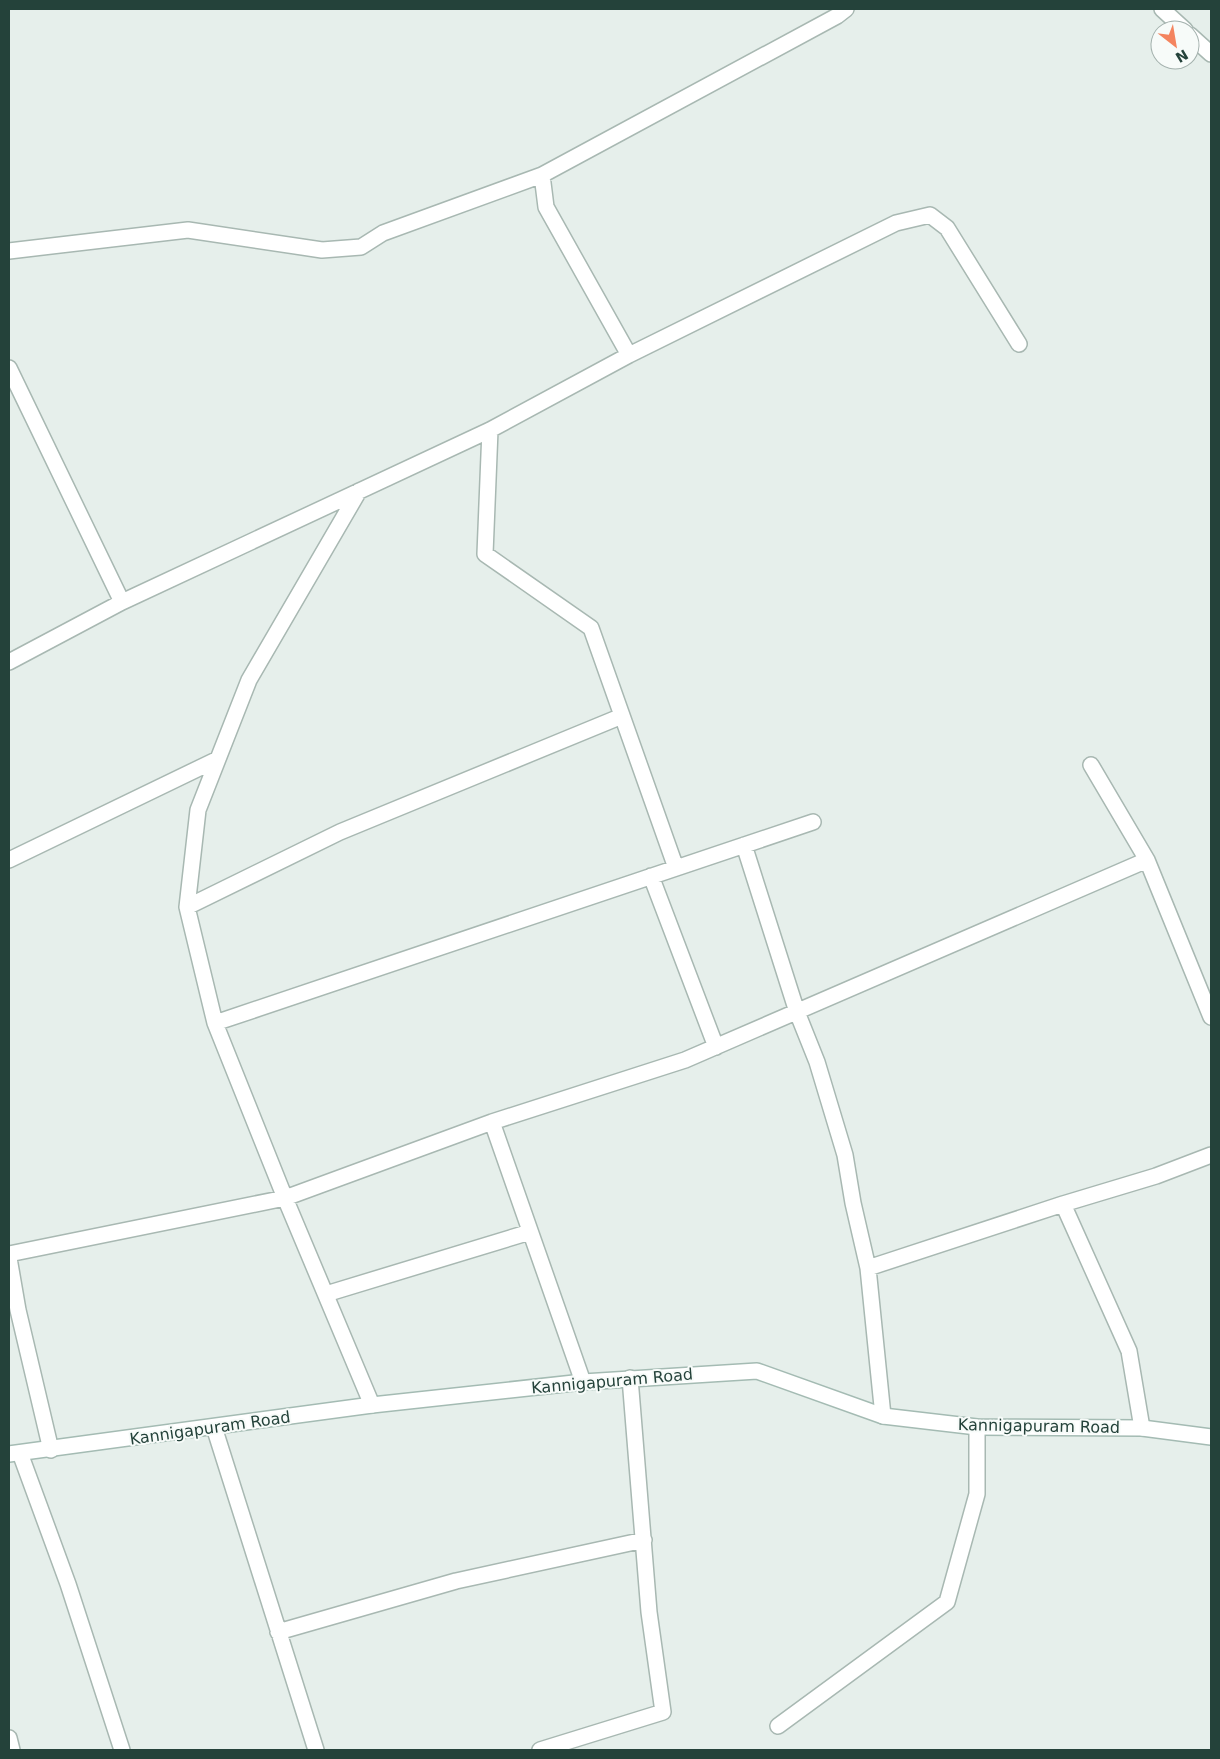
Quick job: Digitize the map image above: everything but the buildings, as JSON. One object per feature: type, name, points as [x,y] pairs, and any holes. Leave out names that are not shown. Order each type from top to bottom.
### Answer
[{"type":"street","points":[[9,251],[188,230],[322,250],[361,247],[383,234],[542,175],[837,16],[846,9]]},
{"type":"street","points":[[1162,9],[1174,20]]},
{"type":"street","points":[[1200,44],[1211,54]]},
{"type":"street","points":[[542,175],[546,207],[629,356]]},
{"type":"street","points":[[9,662],[122,602],[490,430],[629,356],[896,223],[930,215],[947,228],[1019,344]]},
{"type":"street","points":[[9,368],[122,602]]},
{"type":"street","points":[[490,430],[485,554],[591,628],[676,868]]},
{"type":"street","points":[[359,491],[249,680],[198,810],[187,907],[215,1023],[285,1198],[372,1405]]},
{"type":"street","points":[[187,907],[340,832],[622,716]]},
{"type":"street","points":[[9,860],[218,759]]},
{"type":"street","points":[[1091,765],[1147,860],[1211,1018]]},
{"type":"street","points":[[215,1023],[812,822]]},
{"type":"street","points":[[744,845],[797,1012],[817,1062],[844,1155],[868,1268],[882,1416]]},
{"type":"street","points":[[9,1254],[285,1198],[492,1122],[684,1060],[1147,860]]},
{"type":"street","points":[[651,876],[716,1047]]},
{"type":"street","points":[[492,1122],[583,1382]]},
{"type":"street","points":[[868,1268],[1063,1204],[1156,1176],[1211,1155]]},
{"type":"street","points":[[1063,1204],[1129,1351],[1142,1428]]},
{"type":"street","points":[[326,1294],[530,1232]]},
{"type":"street","points":[[9,1258],[18,1310],[51,1450]]},
{"type":"street","name":"Kannigapuram Road","points":[[14,1454],[372,1405],[583,1382],[757,1371],[882,1416],[977,1427],[1142,1428],[1211,1437]]},
{"type":"street","points":[[540,1750],[663,1712],[649,1612],[630,1378]]},
{"type":"street","points":[[214,1427],[316,1750]]},
{"type":"street","points":[[778,1726],[947,1602],[978,1494],[977,1427]]},
{"type":"street","points":[[14,1454],[68,1584],[122,1750]]},
{"type":"street","points":[[278,1632],[456,1580],[644,1540]]},
{"type":"street","points":[[9,1738],[12,1750]]}]
